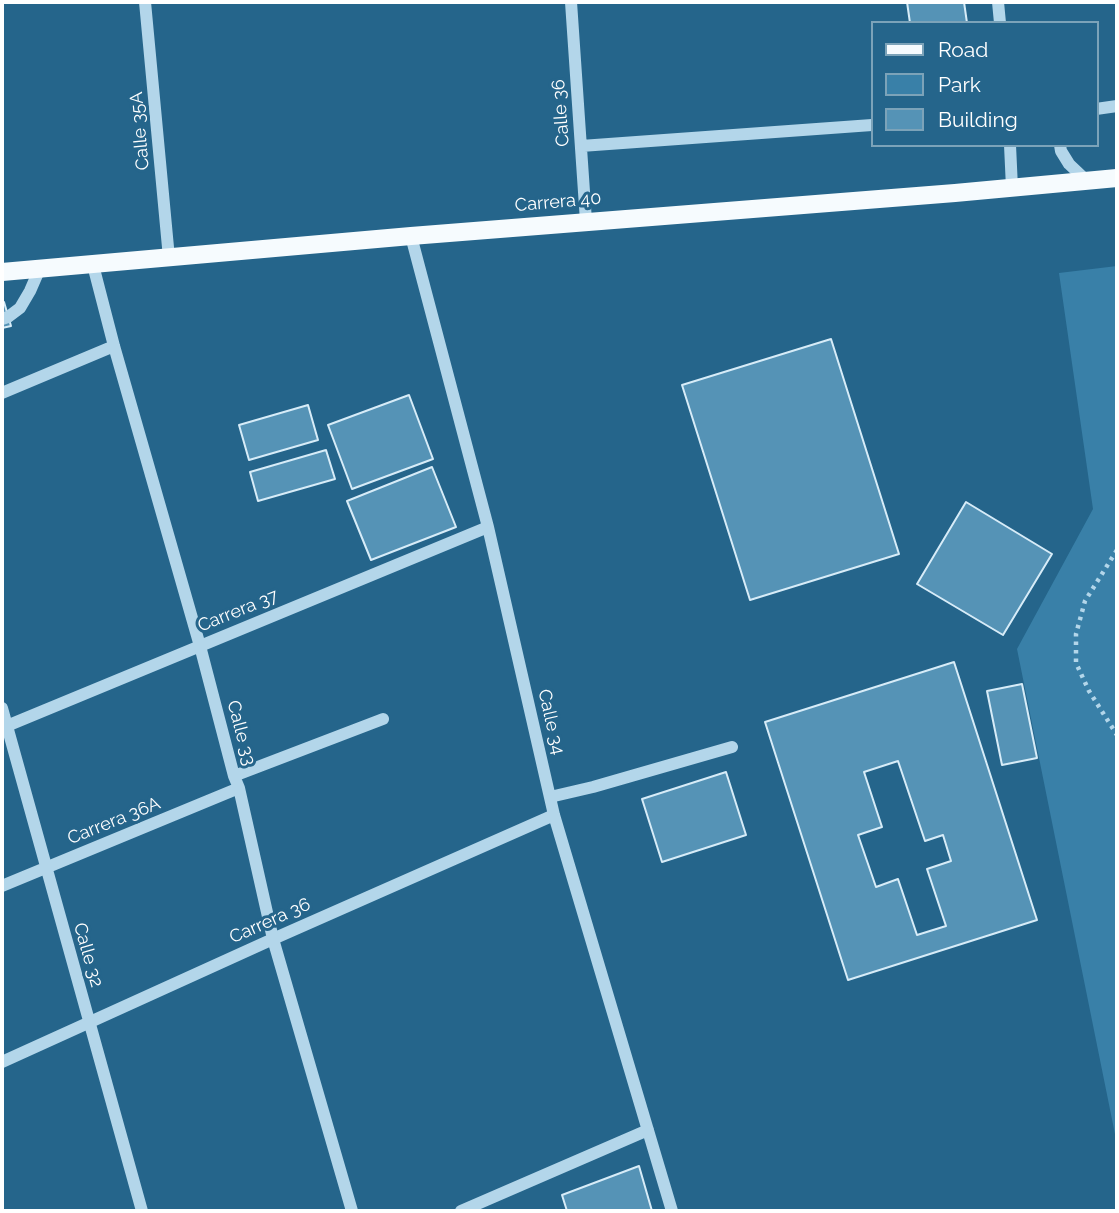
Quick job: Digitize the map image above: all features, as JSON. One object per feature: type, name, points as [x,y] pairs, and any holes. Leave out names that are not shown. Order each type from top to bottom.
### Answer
[{"type":"main road","name":"Carrera 40","points":[[2,272],[1117,178]]},
{"type":"street","name":"Calle 35A","points":[[145,2],[169,258]]},
{"type":"street","name":"Calle 36","points":[[571,2],[586,221]]},
{"type":"street","points":[[998,2],[1000,21]]},
{"type":"street","points":[[1098,109],[1117,106]]},
{"type":"street","points":[[581,145],[870,125]]},
{"type":"street","points":[[1010,147],[1013,188]]},
{"type":"street","points":[[1060,147],[1069,164],[1088,182]]},
{"type":"street","name":"Calle 34","points":[[411,236],[488,527],[554,815],[672,1211]]},
{"type":"street","name":"Calle 33","points":[[93,265],[200,646],[273,939],[352,1211]]},
{"type":"street","points":[[2,319],[20,308],[40,268]]},
{"type":"street","points":[[2,393],[114,345]]},
{"type":"street","name":"Carrera 37","points":[[4,727],[488,527]]},
{"type":"street","name":"Calle 32","points":[[2,708],[4,727],[142,1211]]},
{"type":"street","name":"Carrera 36A","points":[[2,886],[383,719]]},
{"type":"street","points":[[550,797],[732,747]]},
{"type":"street","name":"Carrera 36","points":[[2,1062],[554,815]]},
{"type":"street","points":[[461,1211],[648,1130]]},
{"type":"path","points":[[1117,550],[1085,601],[1076,634],[1076,663],[1089,691],[1117,735]]},
{"type":"green space","points":[[1117,266],[1117,1144],[1017,649],[1093,509],[1059,273]]},
{"type":"building","points":[[907,2],[964,2],[967,21],[910,21]]},
{"type":"building","points":[[2,302],[11,326],[2,328]]},
{"type":"building","points":[[831,339],[899,554],[750,600],[682,385]]},
{"type":"building","points":[[409,395],[433,459],[352,489],[328,425]]},
{"type":"building","points":[[308,405],[318,440],[249,460],[239,425]]},
{"type":"building","points":[[326,450],[335,479],[258,501],[250,472]]},
{"type":"building","points":[[432,467],[456,527],[371,560],[347,501]]},
{"type":"building","points":[[966,502],[1052,554],[1003,635],[917,584]]},
{"type":"building","points":[[954,662],[1037,920],[848,980],[765,722]],"holes":[[[898,761],[925,841],[943,835],[951,861],[927,869],[946,926],[917,935],[898,879],[876,887],[858,835],[882,827],[864,772]]]},
{"type":"building","points":[[1022,684],[1037,758],[1002,765],[987,691]]},
{"type":"building","points":[[726,772],[746,835],[662,862],[642,799]]},
{"type":"building","points":[[639,1166],[652,1211],[567,1211],[562,1195]]}]
